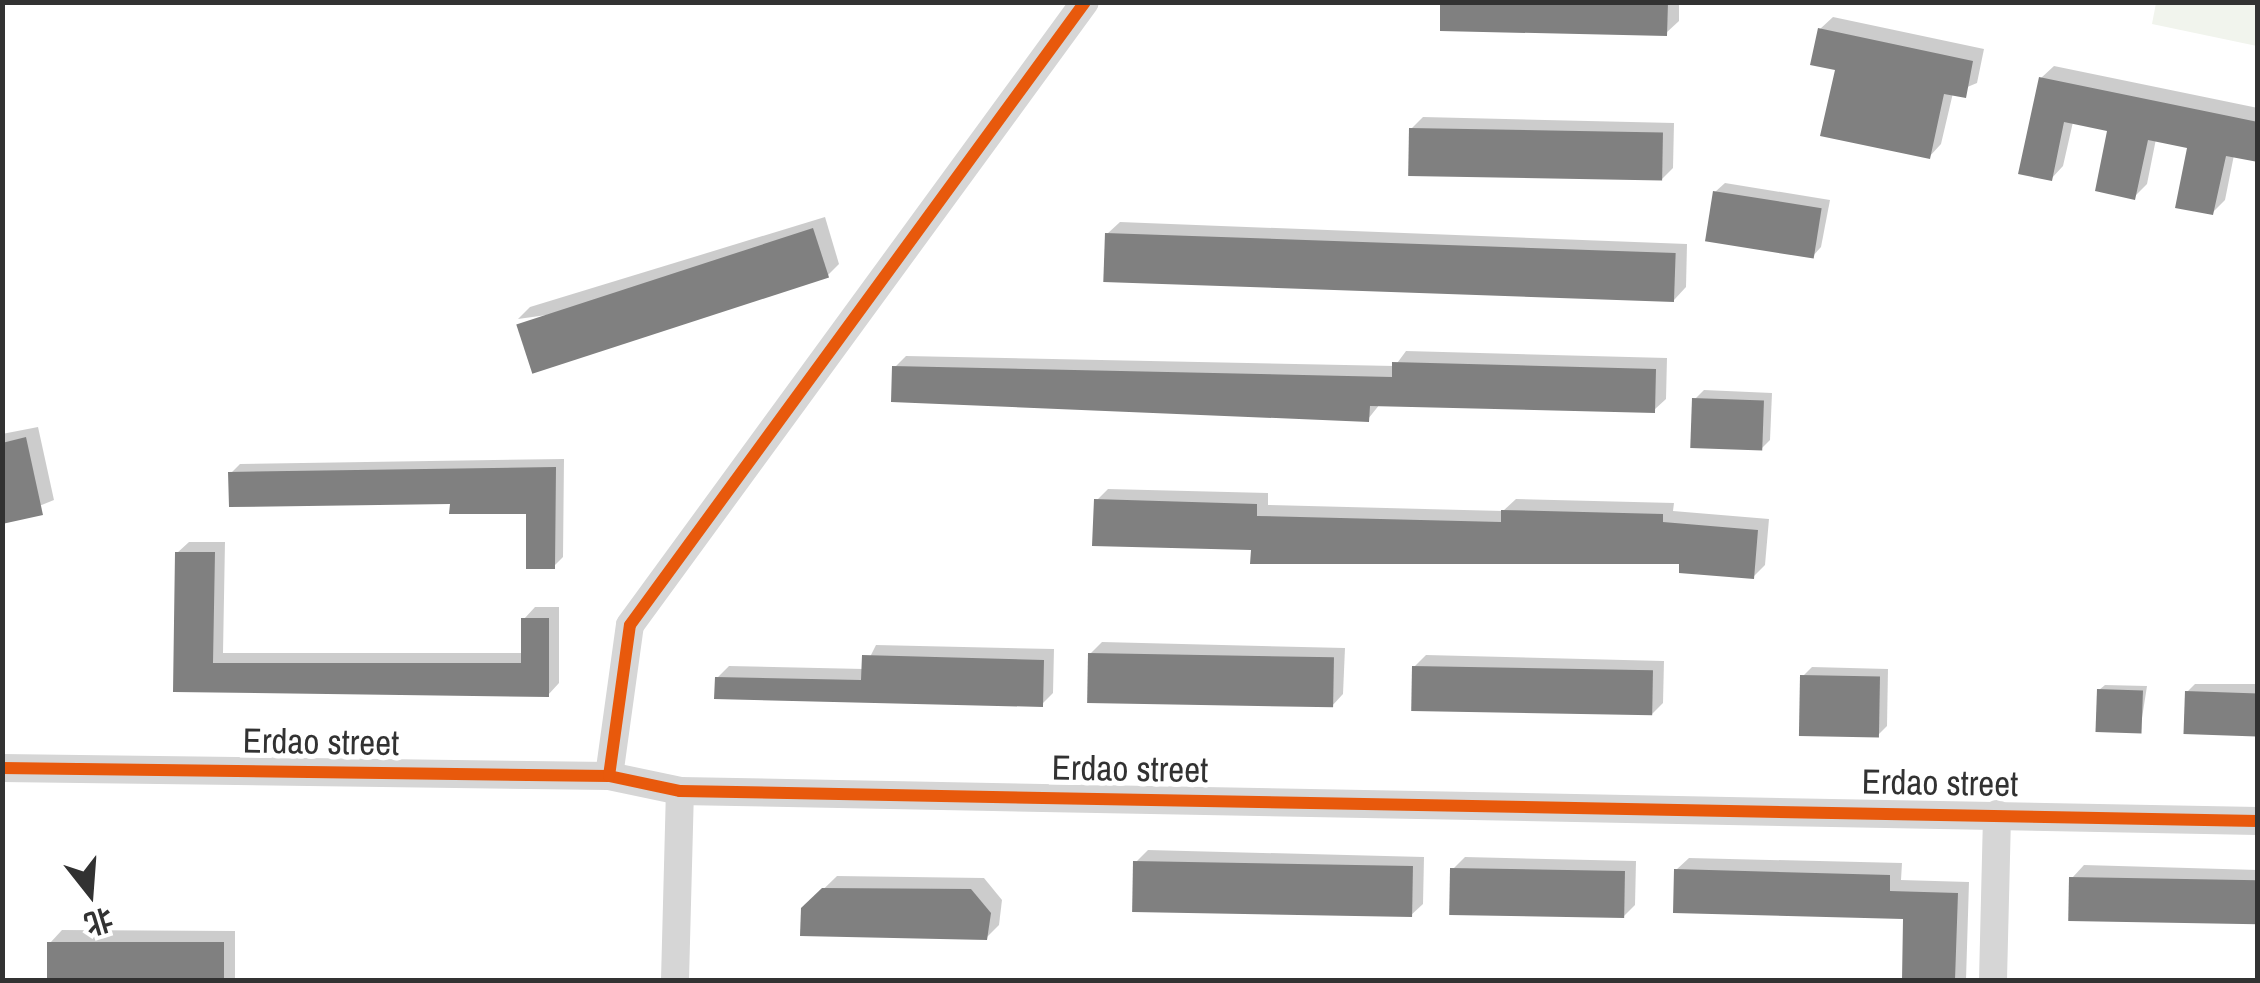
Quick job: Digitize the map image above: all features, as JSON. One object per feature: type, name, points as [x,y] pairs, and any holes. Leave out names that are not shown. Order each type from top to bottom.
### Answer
[{"type":"street","points":[[609,776],[630,625],[1085,2]]},
{"type":"street","name":"Erdao street","points":[[2,768],[609,776],[680,791],[2258,821]]},
{"type":"street","points":[[676,980],[680,791]]},
{"type":"street","points":[[1993,980],[1998,814]]},
{"type":"shaded area","points":[[2156,3],[2257,3],[2257,46],[2152,24]]},
{"type":"building","points":[[1440,2],[1668,2],[1667,36],[1440,31]]},
{"type":"building","points":[[1818,28],[1973,61],[1966,98],[1944,94],[1930,159],[1820,136],[1835,70],[1810,65]]},
{"type":"building","points":[[2039,77],[2258,122],[2258,162],[2226,156],[2213,215],[2175,208],[2187,148],[2148,140],[2135,200],[2095,191],[2107,131],[2064,122],[2052,181],[2018,174]]},
{"type":"building","points":[[1409,128],[1663,132],[1662,180],[1408,176]]},
{"type":"building","points":[[1713,191],[1822,208],[1814,259],[1705,241]]},
{"type":"building","points":[[813,228],[829,277],[532,374],[516,324]]},
{"type":"building","points":[[1105,233],[1676,253],[1674,302],[1103,282]]},
{"type":"building","points":[[1392,362],[1656,369],[1655,413],[1370,406],[1369,422],[891,402],[892,366],[1392,377]]},
{"type":"building","points":[[1692,398],[1764,401],[1762,450],[1690,448]]},
{"type":"building","points":[[26,437],[43,515],[2,524],[2,443]]},
{"type":"building","points":[[556,467],[555,569],[526,569],[526,514],[449,514],[450,504],[229,507],[228,472]]},
{"type":"building","points":[[1094,499],[1257,504],[1257,516],[1501,522],[1501,510],[1663,514],[1663,522],[1758,530],[1754,579],[1679,573],[1679,564],[1250,564],[1251,550],[1092,546]]},
{"type":"building","points":[[175,552],[215,552],[213,663],[521,663],[521,618],[549,618],[549,697],[173,692]]},
{"type":"building","points":[[1088,653],[1334,657],[1333,707],[1087,703]]},
{"type":"building","points":[[862,655],[1044,660],[1043,707],[714,699],[715,677],[861,680]]},
{"type":"building","points":[[1412,666],[1653,670],[1652,715],[1411,711]]},
{"type":"building","points":[[1800,675],[1880,676],[1879,737],[1799,736]]},
{"type":"building","points":[[2097,689],[2143,691],[2141,734],[2095,732]]},
{"type":"building","points":[[2185,691],[2258,694],[2256,737],[2183,734]]},
{"type":"building","points":[[1133,861],[1413,866],[1412,917],[1132,912]]},
{"type":"building","points":[[1450,868],[1625,871],[1624,918],[1449,915]]},
{"type":"building","points":[[1674,869],[1890,875],[1890,891],[1958,893],[1955,980],[1902,980],[1903,919],[1673,913]]},
{"type":"building","points":[[2069,877],[2258,880],[2257,924],[2068,921]]},
{"type":"building","points":[[822,888],[971,889],[991,913],[987,940],[800,936],[801,908]]},
{"type":"building","points":[[47,942],[224,942],[224,980],[47,980]]},
{"type":"cycle path","points":[[609,776],[630,625],[1085,2]]},
{"type":"cycle path","points":[[2,768],[609,776],[680,791],[2258,821]]}]
